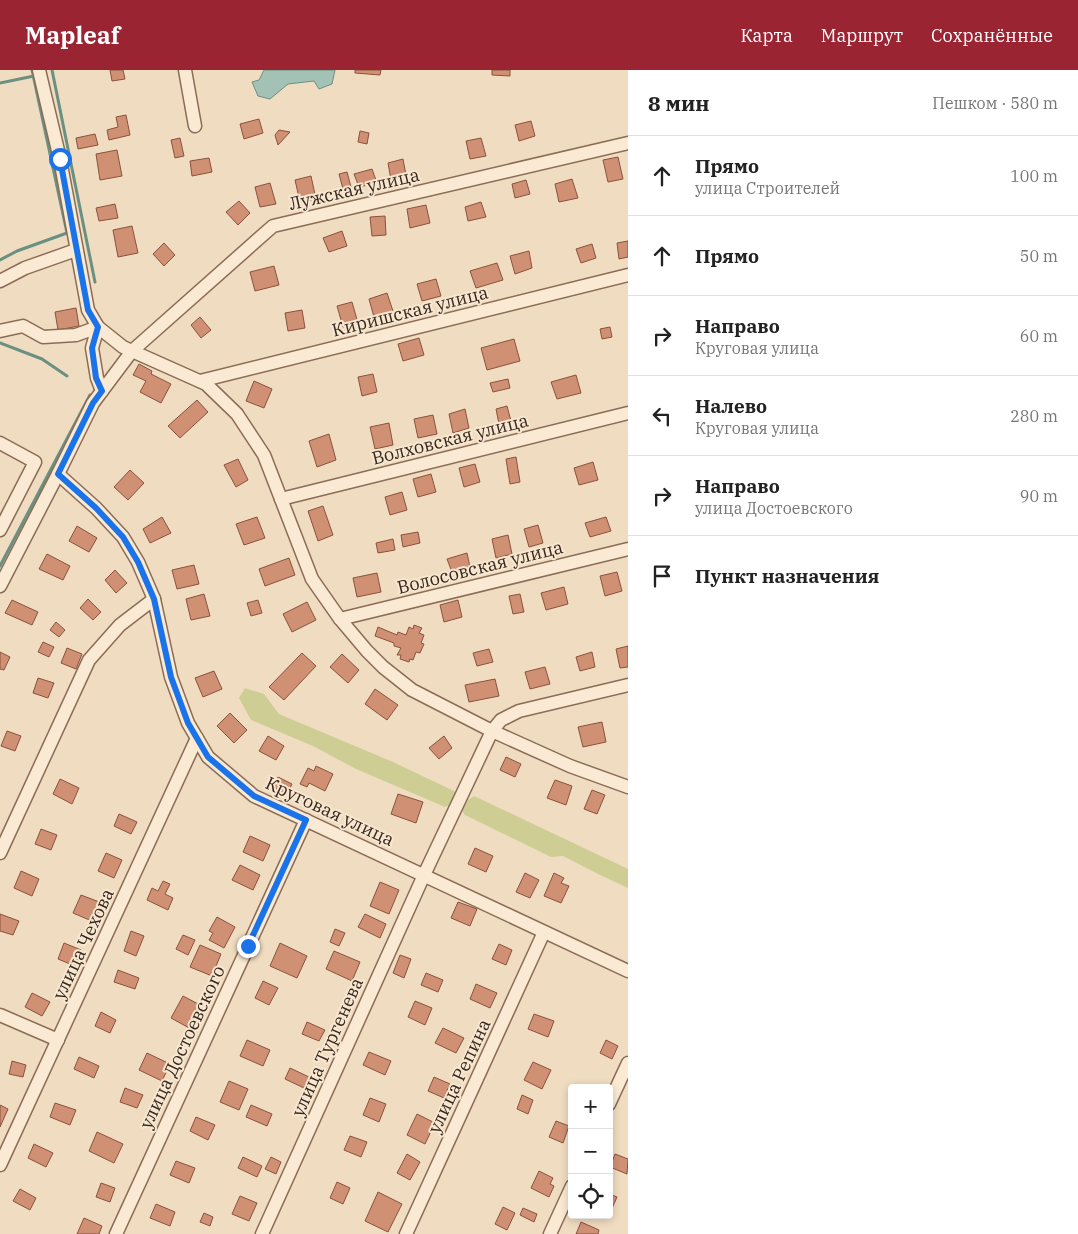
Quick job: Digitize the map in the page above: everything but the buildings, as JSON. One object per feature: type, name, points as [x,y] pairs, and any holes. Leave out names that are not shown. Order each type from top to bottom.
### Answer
[{"type":"street","points":[[39,70],[60,159],[88,310],[98,327],[123,347],[206,384],[237,414],[264,455],[312,579],[340,619],[383,667],[412,690],[492,731],[570,766],[628,787]]},
{"type":"street","points":[[185,70],[195,126]]},
{"type":"street","name":"Лужская улица","points":[[132,351],[273,226],[628,143]]},
{"type":"street","points":[[0,281],[25,268],[76,250]]},
{"type":"street","name":"Киришская улица","points":[[200,381],[628,275]]},
{"type":"street","points":[[0,331],[23,326],[43,337],[76,335],[98,327]]},
{"type":"street","points":[[98,327],[92,348],[96,378],[102,391]]},
{"type":"street","points":[[0,586],[93,403],[132,351]]},
{"type":"street","name":"Волховская улица","points":[[281,499],[628,413]]},
{"type":"street","points":[[0,443],[35,462],[0,530]]},
{"type":"street","name":"Круговая улица","points":[[58,474],[96,508],[123,537],[138,562],[154,599],[171,677],[188,723],[208,757],[254,796],[628,971]]},
{"type":"street","name":"Волосовская улица","points":[[340,619],[628,549]]},
{"type":"street","points":[[0,854],[89,660],[120,624],[154,599]]},
{"type":"street","points":[[492,731],[501,720],[519,711],[628,685]]},
{"type":"street","name":"улица Тургенева","points":[[262,1234],[424,875],[492,731]]},
{"type":"street","name":"улица Чехова","points":[[0,1165],[197,738]]},
{"type":"street","name":"улица Достоевского","points":[[116,1234],[306,820]]},
{"type":"street","name":"улица Репина","points":[[406,1234],[544,932]]},
{"type":"street","points":[[0,1015],[58,1040]]},
{"type":"street","points":[[613,1095],[628,1063]]},
{"type":"street","points":[[550,1234],[568,1195]]},
{"type":"green space","points":[[245,688],[264,694],[279,714],[393,762],[454,791],[457,794],[452,804],[445,807],[356,769],[313,746],[251,720],[239,698]]},
{"type":"green space","points":[[474,796],[628,869],[628,888],[563,856],[551,857],[465,815],[462,811],[468,800]]},
{"type":"shaded area","points":[[264,70],[335,70],[332,84],[319,89],[314,81],[288,84],[270,99],[258,96],[252,82],[259,80]]},
{"type":"waterway","points":[[0,260],[17,251],[67,233],[32,70]]},
{"type":"waterway","points":[[52,70],[95,282]]},
{"type":"waterway","points":[[0,83],[34,76]]},
{"type":"waterway","points":[[0,343],[42,359],[67,376]]},
{"type":"waterway","points":[[0,566],[90,395]]},
{"type":"route","points":[[60,159],[88,310],[98,327],[92,348],[96,378],[102,391],[93,403],[58,474],[96,508],[123,537],[138,562],[154,599],[171,677],[188,723],[208,757],[254,796],[306,820],[248,946]]}]
